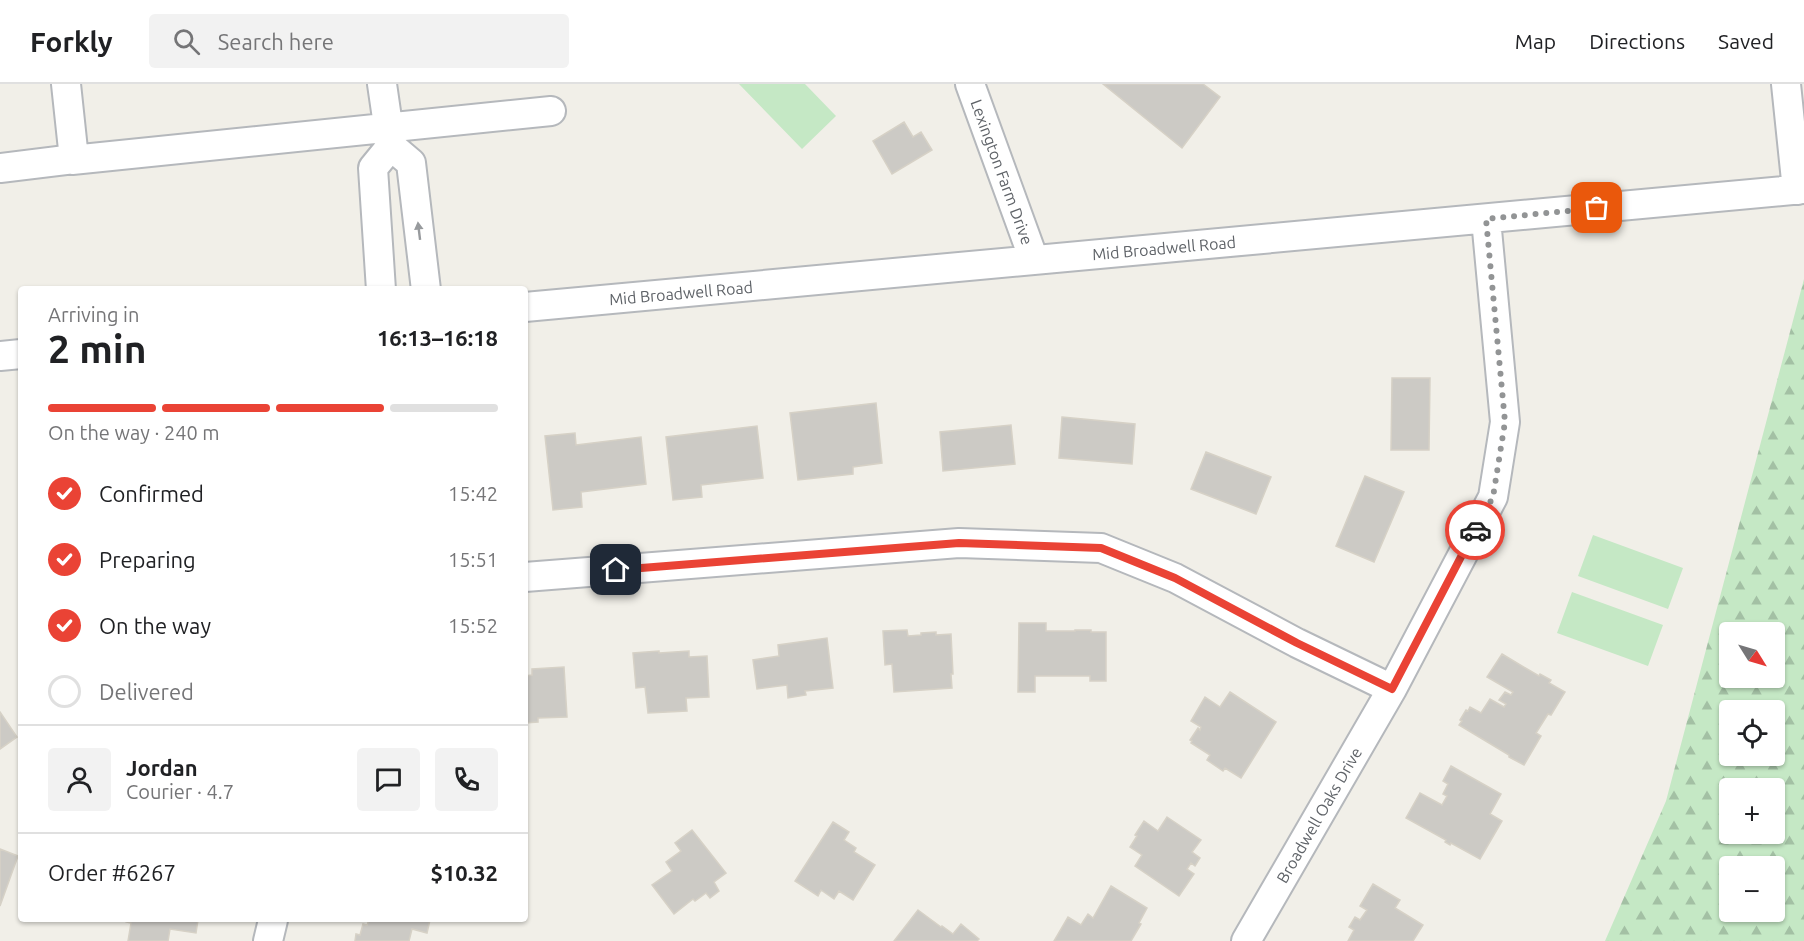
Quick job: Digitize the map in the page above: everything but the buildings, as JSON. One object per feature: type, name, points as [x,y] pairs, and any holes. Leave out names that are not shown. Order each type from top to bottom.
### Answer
[{"type":"street","points":[[66,84],[74,159],[72,160]]},
{"type":"street","points":[[382,84],[390,137],[411,163],[426,286]]},
{"type":"street","name":"Lexington Farm Drive","points":[[970,84],[1034,260]]},
{"type":"street","points":[[1786,84],[1801,190]]},
{"type":"street","points":[[0,168],[72,160],[390,137],[551,111]]},
{"type":"street","points":[[381,286],[373,168],[390,137]]},
{"type":"street","name":"Mid Broadwell Road","points":[[528,307],[1801,190]]},
{"type":"street","name":"Broadwell Oaks Drive","points":[[1246,941],[1392,689],[1493,497],[1505,422],[1486,219]]},
{"type":"street","points":[[0,356],[18,354]]},
{"type":"street","points":[[528,577],[959,543],[1101,548],[1175,578],[1297,643],[1392,689]]},
{"type":"street","points":[[268,941],[273,922]]},
{"type":"green space","points":[[739,84],[805,84],[836,116],[802,149]]},
{"type":"green space","points":[[1804,279],[1804,941],[1605,941],[1666,801]]},
{"type":"green space","points":[[1593,535],[1683,568],[1668,609],[1578,576]]},
{"type":"green space","points":[[1572,592],[1663,625],[1648,666],[1557,633]]},
{"type":"way so far","points":[[1475,530],[1493,497],[1505,422],[1486,219],[1597,208]]},
{"type":"route","points":[[616,570],[959,543],[1101,548],[1175,578],[1297,643],[1392,689],[1475,530]]}]
